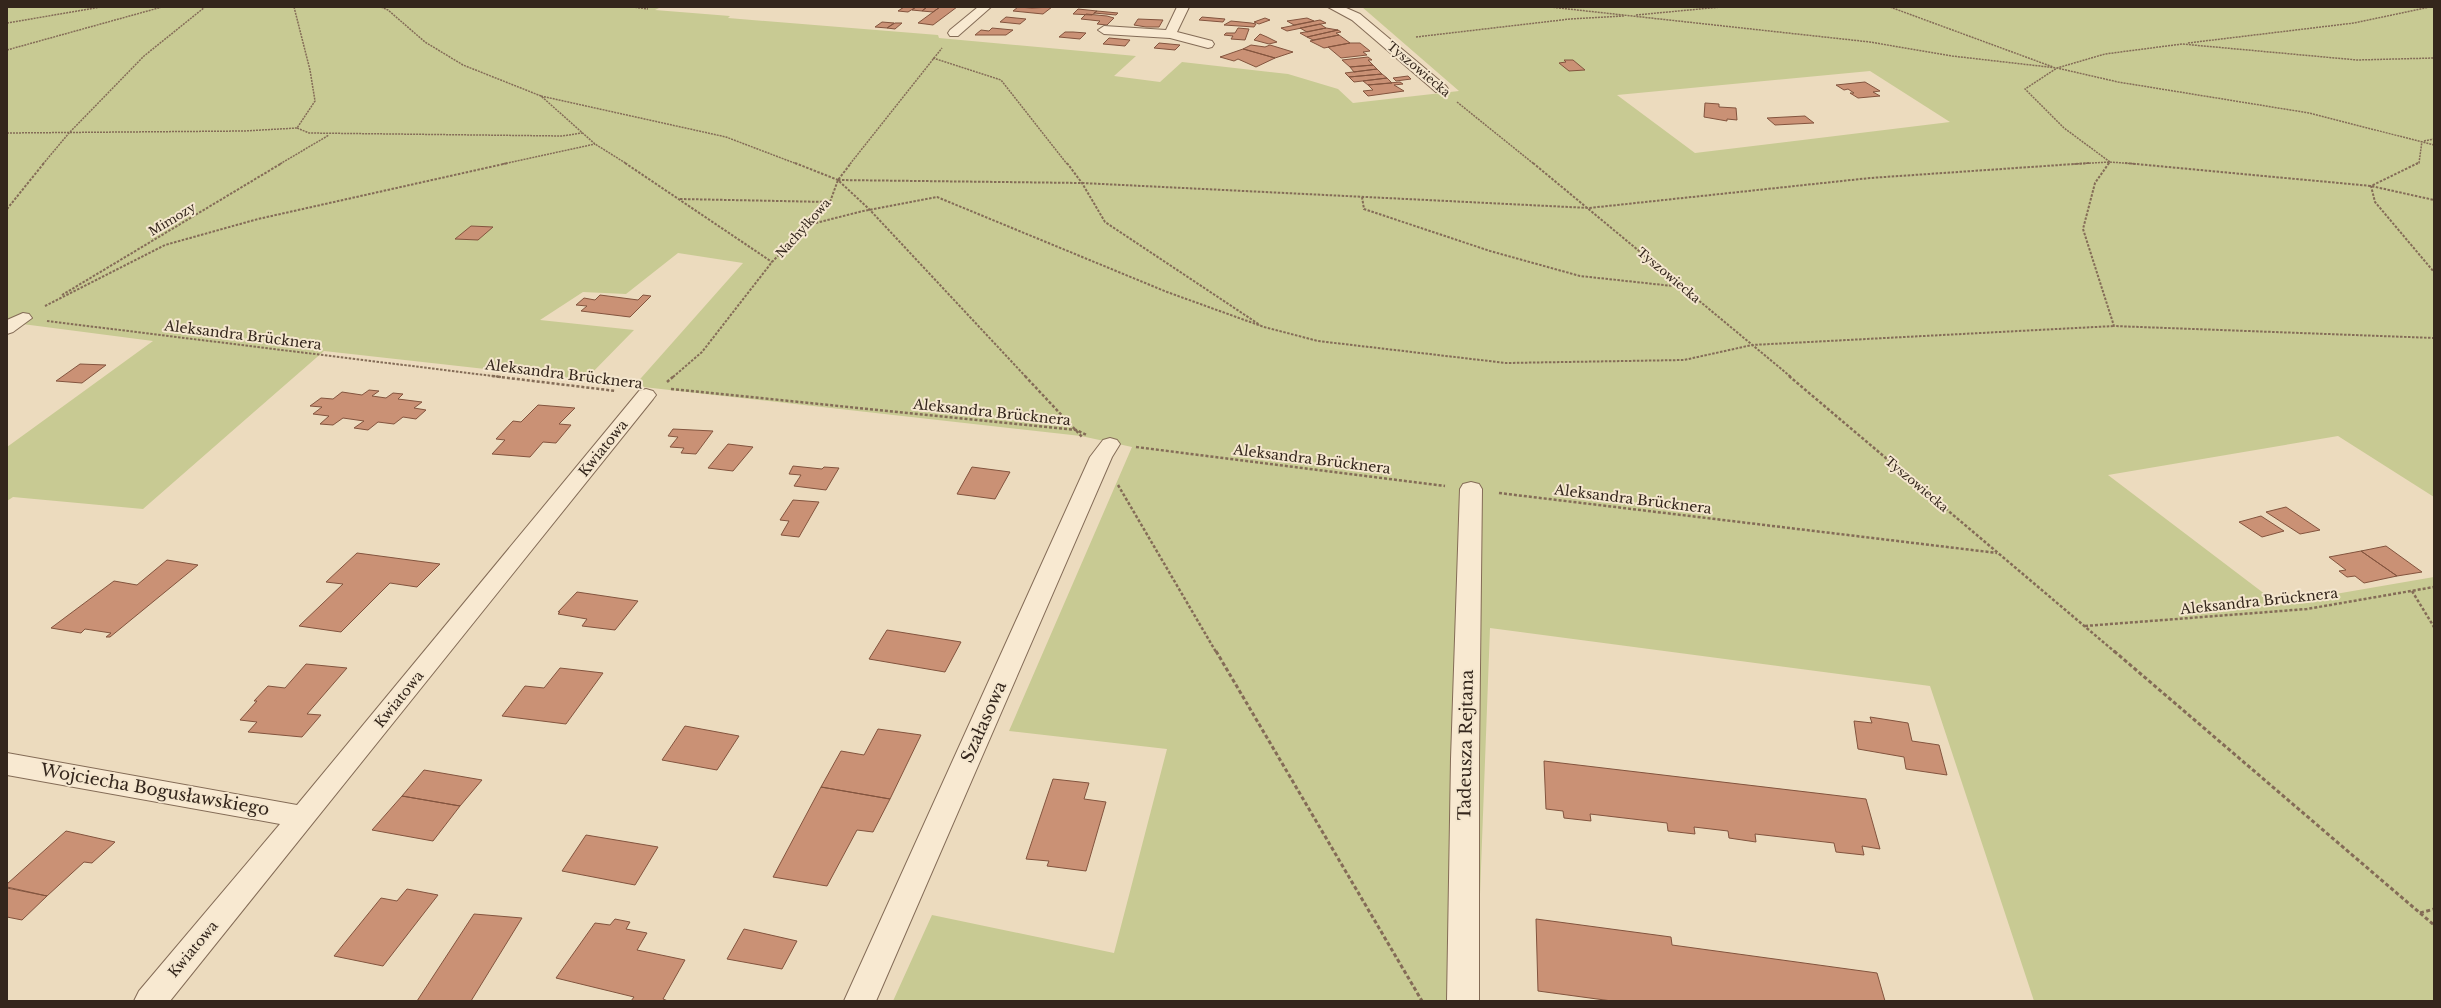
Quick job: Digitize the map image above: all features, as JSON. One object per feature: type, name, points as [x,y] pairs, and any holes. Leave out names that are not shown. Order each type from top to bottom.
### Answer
[{"type":"street","points":[[954,33],[985,7]]},
{"type":"street","points":[[1170,34],[1183,7]]},
{"type":"street","name":"Tyszowiecka","points":[[1334,7],[1356,17],[1441,89]]},
{"type":"street","points":[[1104,30],[1170,34],[1208,44]]},
{"type":"street","points":[[7,328],[23,318]]},
{"type":"street","name":"Kwiatowa","points":[[150,1001],[304,817],[653,392]]},
{"type":"street","name":"Szałasowa","points":[[860,1001],[1105,450]]},
{"type":"street","name":"Tadeusza Rejtana","points":[[1463,1001],[1465,759],[1471,489]]},
{"type":"street","name":"Wojciecha Bogusławskiego","points":[[7,764],[304,817]]},
{"type":"path","points":[[7,23],[101,7]]},
{"type":"path","points":[[7,50],[162,7]]},
{"type":"path","points":[[7,209],[69,133],[144,56],[205,7]]},
{"type":"path","points":[[294,7],[310,70],[315,101],[297,128]]},
{"type":"path","points":[[381,7],[388,10],[425,42],[463,65],[541,96],[726,137],[838,180],[1082,183],[1589,208],[1870,178],[2110,162],[2370,186],[2434,200]]},
{"type":"path","points":[[632,7],[648,9]]},
{"type":"path","points":[[1550,7],[1784,31],[1870,42],[1952,56],[2057,68],[2118,82],[2309,113],[2434,145]]},
{"type":"path","points":[[1385,41],[1570,19],[1721,7]]},
{"type":"path","points":[[1890,7],[2057,68]]},
{"type":"path","points":[[2110,162],[2062,128],[2042,110],[2025,89],[2057,68],[2105,54],[2354,23],[2432,7]]},
{"type":"path","name":"Nachyłkowa","points":[[653,392],[702,352],[772,262],[830,202],[838,180],[871,141],[933,58],[954,33]]},
{"type":"path","points":[[2182,44],[2357,60],[2434,58]]},
{"type":"path","points":[[933,58],[1001,80],[1082,183],[1105,222],[1264,327]]},
{"type":"path","name":"Tyszowiecka","points":[[1441,89],[1589,208],[1752,345],[2434,925]]},
{"type":"path","points":[[541,96],[595,144],[680,199],[772,262]]},
{"type":"path","points":[[7,133],[297,128],[309,133],[329,135],[562,136],[582,133]]},
{"type":"path","name":"Mimozy","points":[[23,318],[329,135]]},
{"type":"path","points":[[2422,141],[2434,140]]},
{"type":"path","points":[[2370,186],[2419,163],[2422,141]]},
{"type":"path","points":[[44,306],[165,245],[258,219],[595,144]]},
{"type":"path","points":[[2110,162],[2095,183],[2083,229],[2114,326]]},
{"type":"path","points":[[838,180],[870,210],[1076,430],[1105,450],[1422,1001]]},
{"type":"path","points":[[2370,186],[2376,202],[2434,272]]},
{"type":"path","points":[[1362,197],[1364,209],[1490,251],[1580,276],[1683,287]]},
{"type":"path","points":[[808,225],[870,210],[937,198],[1167,292],[1264,327],[1318,341],[1506,363],[1684,360],[1752,345],[2114,326],[2434,338]]},
{"type":"path","points":[[680,199],[830,202]]},
{"type":"path","name":"Aleksandra Brücknera","points":[[23,318],[653,392],[1076,430],[1105,450],[1471,489],[1997,553]]},
{"type":"path","name":"Aleksandra Brücknera","points":[[2084,626],[2308,609],[2434,587]]},
{"type":"path","points":[[2412,591],[2434,627]]},
{"type":"path","points":[[2420,913],[2434,909]]},
{"type":"green space","points":[[7,7],[661,7],[655,10],[730,16],[728,18],[938,35],[939,38],[1136,56],[1114,76],[1160,82],[1182,62],[1288,74],[1338,89],[1353,103],[1459,91],[1362,7],[2434,7],[2434,497],[2338,436],[2108,475],[2278,604],[2434,577],[2434,1001],[2034,1001],[1930,686],[1490,628],[1476,1001],[893,1001],[932,915],[1114,953],[1167,749],[1009,731],[1132,447],[1081,436],[634,386],[743,263],[678,253],[626,294],[583,292],[540,320],[634,330],[585,380],[324,351],[143,509],[13,497],[7,501],[7,447],[153,341],[7,322]],"holes":[[[1870,71],[1950,122],[1695,153],[1617,95]]]},
{"type":"building","points":[[904,7],[916,7],[908,12],[898,11]]},
{"type":"building","points":[[916,7],[927,7],[922,11],[912,10]]},
{"type":"building","points":[[927,7],[940,7],[933,12],[922,11]]},
{"type":"building","points":[[940,7],[957,7],[933,25],[918,23]]},
{"type":"building","points":[[1018,7],[1052,7],[1043,14],[1013,11]]},
{"type":"building","points":[[1078,9],[1097,11],[1092,15],[1073,14]]},
{"type":"building","points":[[1097,11],[1118,13],[1116,15],[1094,13]]},
{"type":"building","points":[[1086,14],[1114,18],[1107,25],[1097,24],[1100,21],[1081,19]]},
{"type":"building","points":[[1006,17],[1026,19],[1020,24],[1000,22]]},
{"type":"building","points":[[1202,17],[1225,19],[1223,22],[1199,20]]},
{"type":"building","points":[[1265,18],[1270,20],[1259,24],[1254,22]]},
{"type":"building","points":[[1307,18],[1314,21],[1294,25],[1287,21]]},
{"type":"building","points":[[1138,19],[1163,20],[1159,27],[1146,27],[1134,25]]},
{"type":"building","points":[[1320,20],[1326,23],[1287,31],[1281,28]]},
{"type":"building","points":[[1231,21],[1256,24],[1254,27],[1224,25]]},
{"type":"building","points":[[882,22],[894,23],[887,28],[875,27]]},
{"type":"building","points":[[895,23],[902,23],[895,29],[887,28]]},
{"type":"building","points":[[1320,24],[1326,28],[1307,32],[1300,28]]},
{"type":"building","points":[[992,28],[1013,30],[1006,35],[975,35],[981,30],[989,31]]},
{"type":"building","points":[[1238,28],[1249,29],[1245,40],[1231,39],[1233,36],[1224,35],[1226,33],[1235,33]]},
{"type":"building","points":[[1326,28],[1338,30],[1307,37],[1300,33]]},
{"type":"building","points":[[1338,30],[1341,32],[1336,33],[1339,35],[1313,40],[1307,37]]},
{"type":"building","points":[[1065,32],[1086,33],[1080,39],[1059,37]]},
{"type":"building","points":[[1260,34],[1277,42],[1269,44],[1254,40]]},
{"type":"building","points":[[1339,35],[1350,43],[1324,48],[1310,41]]},
{"type":"building","points":[[1109,38],[1130,40],[1125,46],[1103,44]]},
{"type":"building","points":[[1159,43],[1180,45],[1175,50],[1154,48]]},
{"type":"building","points":[[1350,43],[1360,43],[1370,51],[1363,52],[1367,55],[1341,58],[1328,47]]},
{"type":"building","points":[[1251,45],[1265,47],[1270,45],[1293,52],[1275,58],[1243,49]]},
{"type":"building","points":[[1243,49],[1275,58],[1256,67],[1238,59],[1234,61],[1220,57]]},
{"type":"building","points":[[1368,57],[1372,60],[1368,60],[1373,65],[1350,67],[1342,60]]},
{"type":"building","points":[[1564,60],[1573,60],[1585,70],[1569,71],[1559,63],[1566,62]]},
{"type":"building","points":[[1373,65],[1377,69],[1354,72],[1350,67]]},
{"type":"building","points":[[1377,69],[1382,74],[1349,77],[1345,73]]},
{"type":"building","points":[[1382,74],[1387,78],[1354,82],[1349,77]]},
{"type":"building","points":[[1408,76],[1411,79],[1396,81],[1393,78]]},
{"type":"building","points":[[1387,78],[1392,83],[1368,85],[1363,81]]},
{"type":"building","points":[[1400,82],[1403,84],[1394,85],[1404,91],[1368,96],[1363,91],[1373,90],[1368,85]]},
{"type":"building","points":[[1865,82],[1880,91],[1873,92],[1880,96],[1858,98],[1850,93],[1854,93],[1848,89],[1844,90],[1836,85]]},
{"type":"building","points":[[1705,103],[1719,104],[1719,107],[1736,108],[1737,120],[1727,119],[1727,121],[1704,117]]},
{"type":"building","points":[[1805,116],[1814,123],[1775,125],[1767,118]]},
{"type":"building","points":[[471,226],[493,227],[478,240],[455,239]]},
{"type":"building","points":[[600,295],[638,300],[643,295],[651,296],[630,317],[581,311],[587,306],[576,305],[584,298],[595,300]]},
{"type":"building","points":[[80,364],[106,365],[82,383],[56,381]]},
{"type":"building","points":[[369,390],[379,391],[372,396],[386,398],[393,393],[403,394],[398,399],[422,402],[414,408],[426,410],[416,419],[403,417],[394,424],[378,422],[368,430],[354,428],[364,421],[343,418],[333,425],[320,424],[329,416],[313,414],[322,407],[310,406],[321,398],[333,399],[342,392],[362,395]]},
{"type":"building","points":[[538,405],[575,408],[559,424],[571,425],[556,443],[543,442],[530,457],[492,454],[505,440],[496,439],[513,421],[521,422]]},
{"type":"building","points":[[673,429],[713,431],[696,454],[681,453],[684,448],[670,447],[678,437],[668,436]]},
{"type":"building","points":[[728,444],[753,447],[733,471],[708,468]]},
{"type":"building","points":[[793,466],[822,469],[824,467],[839,468],[826,490],[794,486],[801,475],[789,474]]},
{"type":"building","points":[[972,467],[1010,472],[995,499],[957,494]]},
{"type":"building","points":[[793,500],[819,502],[799,537],[781,535],[789,521],[780,520]]},
{"type":"building","points":[[2286,507],[2320,530],[2300,534],[2266,512]]},
{"type":"building","points":[[2261,516],[2284,531],[2262,537],[2239,522]]},
{"type":"building","points":[[2386,546],[2422,572],[2397,576],[2361,551]]},
{"type":"building","points":[[2361,551],[2397,576],[2364,583],[2355,576],[2347,577],[2339,571],[2346,570],[2329,557]]},
{"type":"building","points":[[357,553],[440,564],[417,587],[390,583],[341,632],[299,626],[343,584],[326,582]]},
{"type":"building","points":[[167,560],[198,565],[110,637],[106,637],[111,633],[85,629],[81,633],[51,628],[114,581],[137,585]]},
{"type":"building","points":[[577,592],[638,601],[615,630],[582,626],[587,619],[558,614],[560,612],[558,612]]},
{"type":"building","points":[[887,630],[961,642],[945,672],[869,659]]},
{"type":"building","points":[[306,664],[347,668],[307,714],[321,715],[302,737],[248,732],[257,722],[240,720],[257,701],[254,701],[268,686],[285,688]]},
{"type":"building","points":[[560,668],[603,673],[566,724],[502,716],[525,686],[544,688]]},
{"type":"building","points":[[1870,717],[1908,723],[1912,741],[1939,745],[1947,775],[1906,769],[1904,757],[1858,749],[1854,721],[1872,723]]},
{"type":"building","points":[[685,726],[739,736],[717,770],[662,760]]},
{"type":"building","points":[[878,729],[921,735],[890,799],[821,787],[841,751],[864,755]]},
{"type":"building","points":[[1544,761],[1866,799],[1880,849],[1862,846],[1864,855],[1836,852],[1834,843],[1755,834],[1756,842],[1729,838],[1728,831],[1694,827],[1695,834],[1668,831],[1667,823],[1590,814],[1591,821],[1564,818],[1563,811],[1546,809]]},
{"type":"building","points":[[424,770],[482,780],[460,806],[402,796]]},
{"type":"building","points":[[1053,779],[1089,783],[1084,799],[1106,802],[1086,871],[1047,866],[1049,861],[1026,859]]},
{"type":"building","points":[[821,787],[890,799],[873,832],[857,830],[827,886],[773,877]]},
{"type":"building","points":[[402,796],[460,806],[433,841],[372,830]]},
{"type":"building","points":[[66,831],[115,842],[92,863],[84,862],[47,896],[7,887],[7,884]]},
{"type":"building","points":[[586,835],[658,847],[635,885],[562,871]]},
{"type":"building","points":[[7,888],[47,896],[22,920],[7,917]]},
{"type":"building","points":[[407,889],[438,895],[383,966],[334,956],[381,898],[397,901]]},
{"type":"building","points":[[474,914],[522,918],[471,1001],[417,1001]]},
{"type":"building","points":[[615,919],[630,922],[626,929],[647,933],[637,950],[685,960],[663,999],[668,1001],[631,1001],[634,997],[556,978],[595,923],[610,925]]},
{"type":"building","points":[[1536,919],[1671,937],[1672,945],[1877,973],[1885,1001],[1612,1001],[1538,991]]},
{"type":"building","points":[[744,929],[797,941],[782,969],[727,959]]}]
